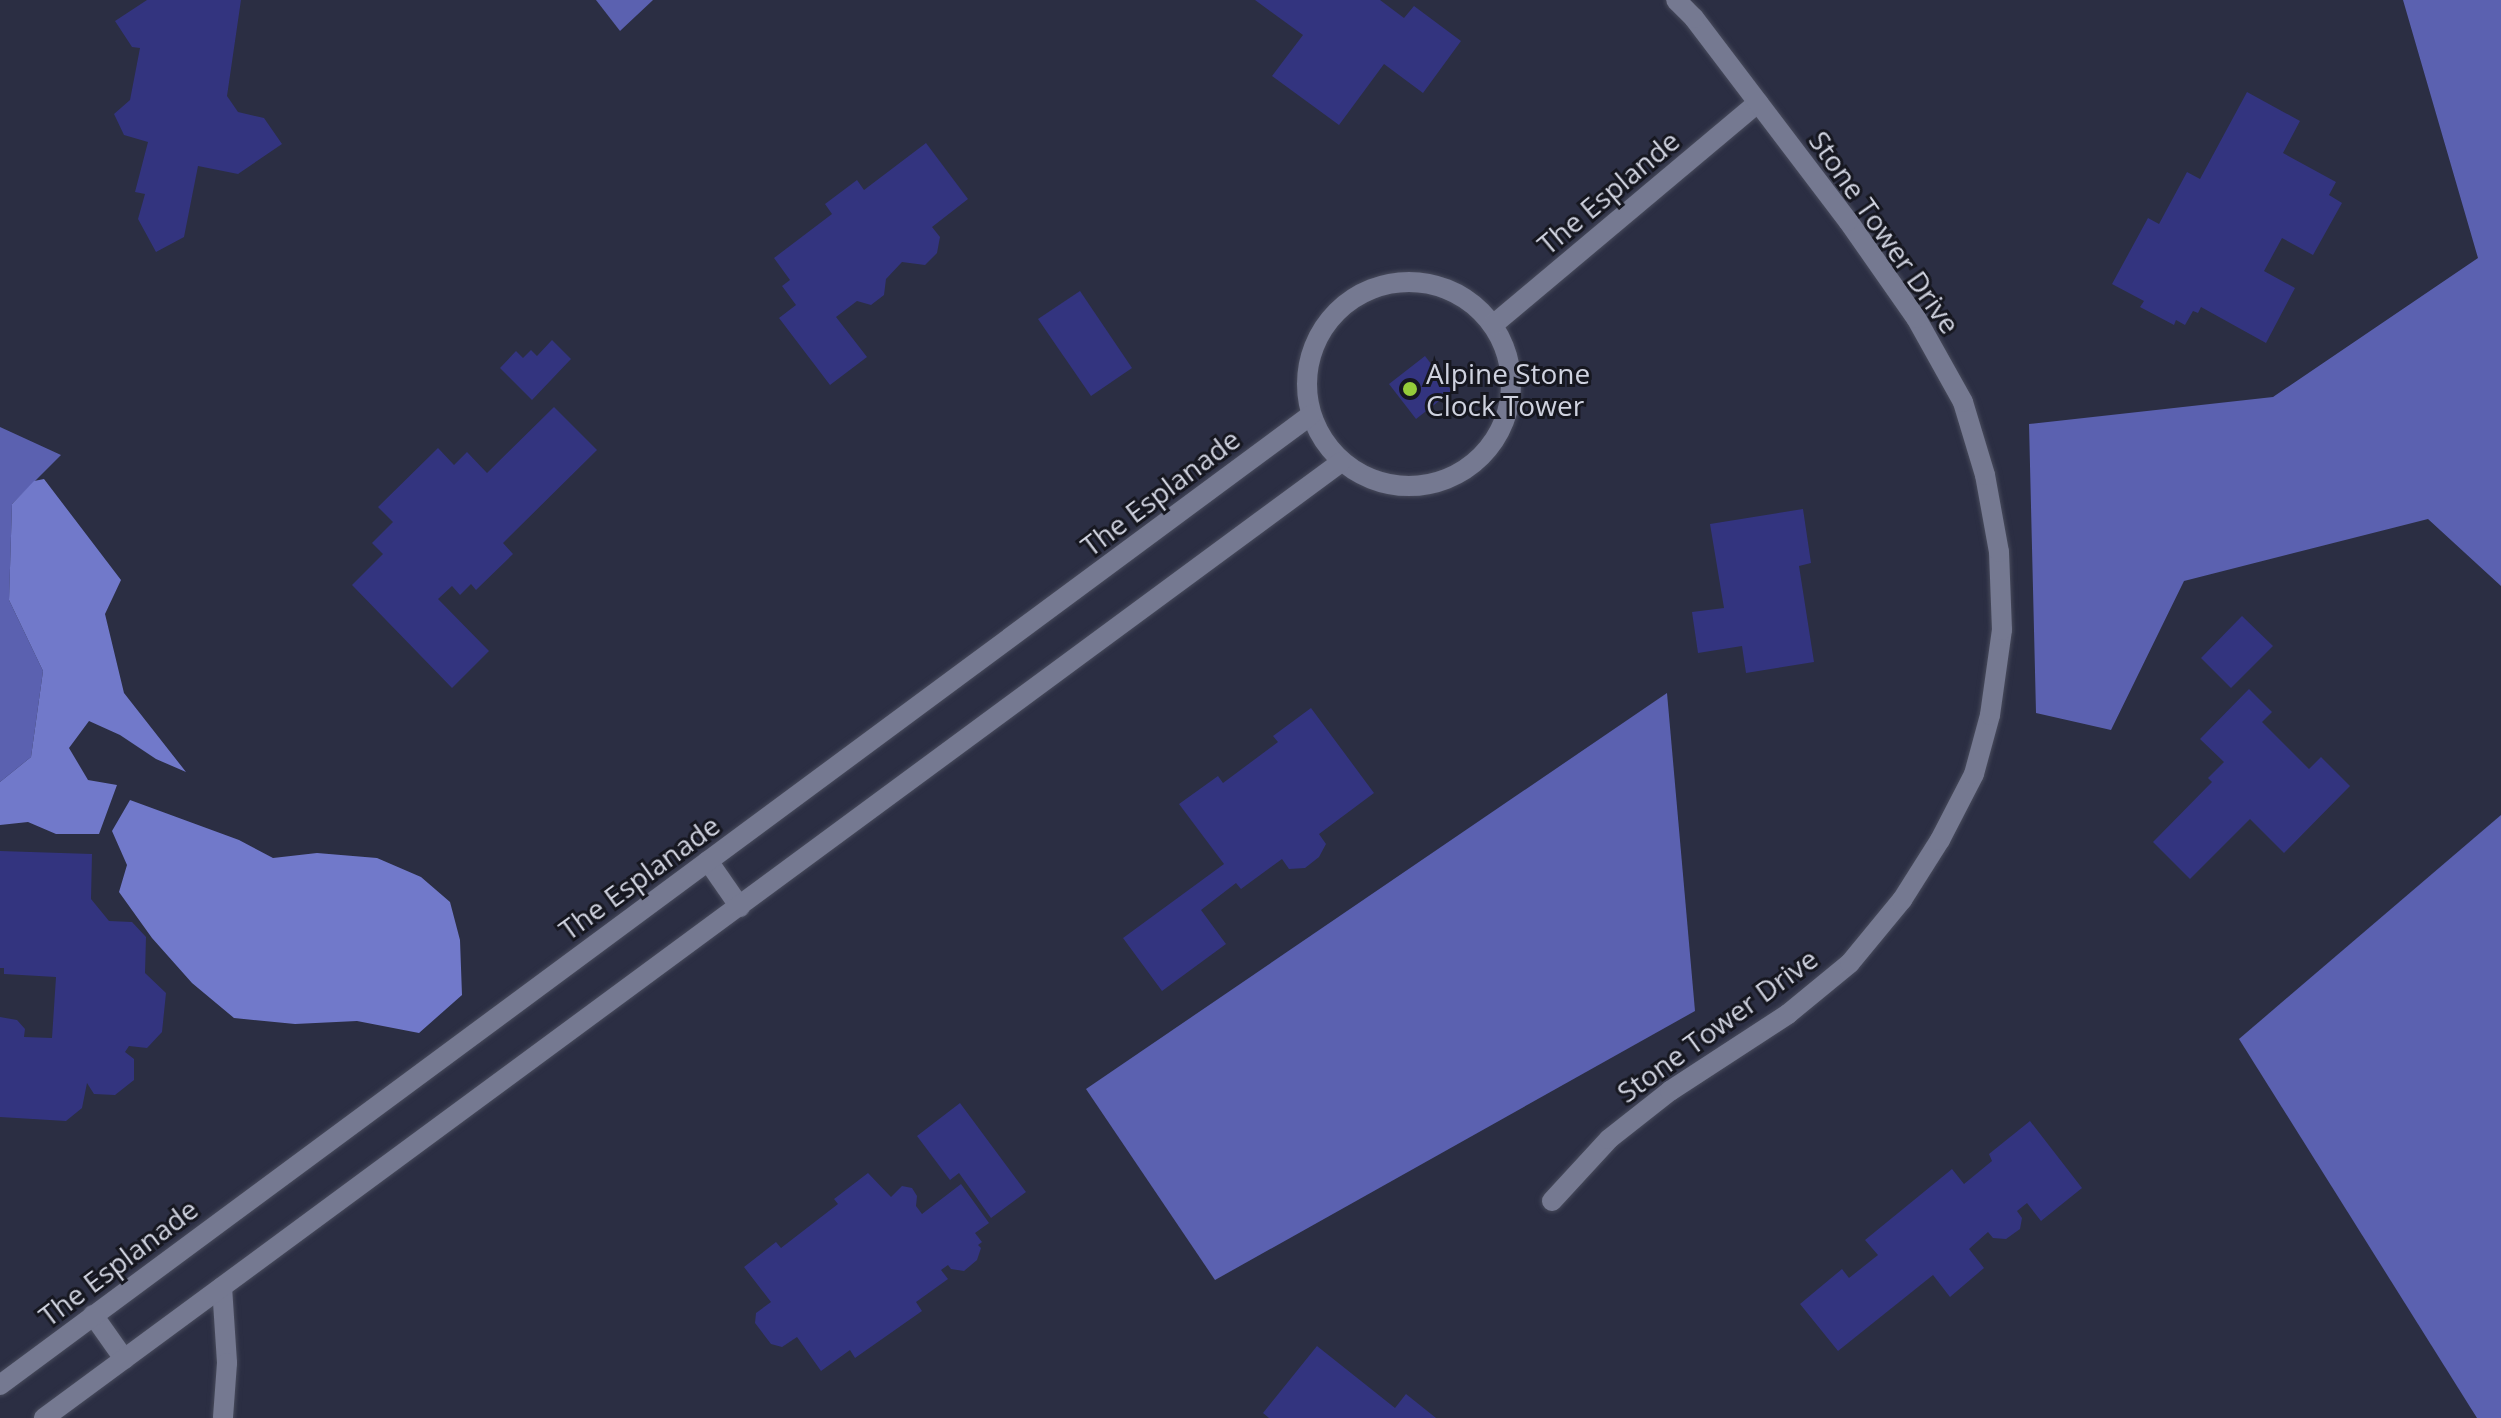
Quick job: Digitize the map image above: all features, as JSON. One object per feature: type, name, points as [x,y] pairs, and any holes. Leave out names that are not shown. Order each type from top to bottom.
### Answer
[{"type":"street","name":"Stone Tower Drive","points":[[1552,1201],[1609,1139],[1670,1091],[1788,1014],[1850,963],[1902,900],[1940,840],[1974,774],[1990,715],[2002,630],[1999,552],[1985,475],[1963,402],[1916,318],[1694,18],[1676,0]]},
{"type":"street","name":"The Esplande","points":[[1493,325],[1758,103]]},
{"type":"street","points":[[1411,281],[1442,287],[1471,302],[1493,325],[1507,355],[1511,388],[1505,420],[1489,449],[1472,464],[1434,484],[1401,487],[1369,479],[1341,462],[1323,440],[1311,415],[1306,383],[1312,351],[1322,332],[1350,300],[1379,286],[1411,281]]},
{"type":"street","name":"The Esplanade","points":[[0,1385],[1311,415]]},
{"type":"street","points":[[44,1418],[1341,462]]},
{"type":"street","points":[[708,861],[740,907]]},
{"type":"street","points":[[222,1287],[227,1363],[223,1418]]},
{"type":"street","points":[[93,1315],[124,1359]]},
{"type":"shaded area","points":[[596,0],[653,0],[620,31]]},
{"type":"shaded area","points":[[2403,0],[2501,0],[2501,586],[2428,519],[2184,581],[2111,730],[2036,713],[2029,424],[2273,397],[2478,258]]},
{"type":"shaded area","points":[[0,427],[61,455],[12,504],[9,600],[43,671],[31,757],[0,782]]},
{"type":"shaded area","points":[[44,479],[121,580],[105,614],[124,693],[186,772],[156,759],[120,735],[89,721],[69,748],[88,780],[117,785],[99,834],[56,834],[28,822],[0,825],[0,782],[31,757],[43,671],[9,600],[12,504],[34,481]]},
{"type":"shaded area","points":[[1667,693],[1695,1011],[1215,1280],[1086,1089]]},
{"type":"shaded area","points":[[130,800],[239,840],[273,858],[317,853],[377,858],[421,877],[450,902],[460,940],[462,995],[419,1033],[357,1021],[295,1024],[234,1018],[192,983],[152,938],[119,892],[127,865],[112,831]]},
{"type":"shaded area","points":[[2501,815],[2501,1418],[2477,1418],[2239,1039]]},
{"type":"building","points":[[147,0],[241,0],[227,96],[238,112],[264,118],[282,144],[238,174],[198,166],[184,237],[156,252],[138,219],[145,194],[135,192],[148,142],[124,135],[114,114],[130,100],[140,48],[132,47],[115,21]]},
{"type":"building","points":[[1255,0],[1380,0],[1404,18],[1414,6],[1461,41],[1423,93],[1384,64],[1339,125],[1272,76],[1303,35]]},
{"type":"building","points":[[2247,92],[2300,121],[2283,153],[2336,182],[2329,195],[2342,203],[2313,255],[2282,238],[2264,271],[2295,288],[2266,343],[2201,307],[2198,313],[2193,311],[2185,325],[2176,320],[2174,325],[2140,307],[2144,301],[2112,284],[2148,218],[2159,224],[2187,172],[2200,179]]},
{"type":"building","points":[[926,143],[968,199],[932,227],[940,237],[937,253],[925,265],[902,262],[886,279],[884,295],[871,305],[857,301],[836,317],[867,357],[830,385],[779,318],[796,305],[782,286],[790,280],[774,258],[832,214],[825,204],[857,180],[864,190]]},
{"type":"building","points":[[1080,291],[1132,368],[1091,396],[1038,319]]},
{"type":"building","points":[[552,340],[571,359],[532,400],[500,368],[516,351],[523,358],[531,350],[537,356]]},
{"type":"building","points":[[1425,356],[1452,391],[1416,419],[1389,384]]},
{"type":"building","points":[[554,407],[597,450],[503,543],[513,554],[476,590],[471,584],[460,595],[452,586],[438,599],[489,651],[452,688],[352,585],[383,554],[372,543],[393,522],[378,507],[438,448],[454,465],[467,452],[487,473]]},
{"type":"building","points":[[1803,509],[1811,563],[1799,566],[1814,662],[1746,673],[1742,646],[1698,653],[1692,612],[1724,608],[1710,524]]},
{"type":"building","points":[[2242,616],[2273,646],[2231,688],[2201,658]]},
{"type":"building","points":[[2249,689],[2272,712],[2262,722],[2309,769],[2321,757],[2350,786],[2284,853],[2250,819],[2190,879],[2153,842],[2212,782],[2208,778],[2224,762],[2200,739]]},
{"type":"building","points":[[1311,708],[1374,793],[1319,834],[1326,844],[1319,857],[1305,868],[1289,869],[1282,859],[1241,889],[1236,883],[1201,910],[1226,944],[1162,991],[1123,938],[1224,864],[1179,804],[1218,776],[1223,783],[1278,742],[1273,736]]},
{"type":"building","points":[[0,851],[92,854],[91,899],[109,921],[132,922],[146,937],[145,973],[166,993],[162,1032],[147,1048],[129,1046],[125,1052],[134,1059],[134,1080],[115,1095],[94,1094],[87,1083],[82,1108],[66,1121],[0,1117],[0,1017],[17,1020],[25,1029],[24,1037],[52,1038],[56,977],[4,974],[4,968],[0,968]]},
{"type":"building","points":[[960,1103],[1026,1192],[991,1218],[959,1173],[950,1180],[917,1136]]},
{"type":"building","points":[[2030,1121],[2082,1188],[2041,1221],[2027,1203],[2017,1211],[2022,1218],[2020,1229],[2006,1239],[1993,1238],[1988,1232],[1969,1249],[1984,1268],[1950,1297],[1933,1275],[1838,1351],[1800,1304],[1842,1269],[1849,1278],[1878,1255],[1865,1240],[1952,1169],[1964,1184],[1992,1161],[1989,1154]]},
{"type":"building","points":[[868,1173],[891,1197],[902,1186],[912,1188],[917,1196],[916,1206],[922,1214],[961,1184],[989,1223],[975,1233],[982,1242],[978,1245],[981,1248],[977,1260],[964,1271],[951,1269],[948,1265],[941,1270],[948,1279],[916,1302],[922,1311],[855,1358],[850,1350],[821,1371],[797,1337],[782,1347],[771,1344],[755,1323],[756,1313],[771,1302],[744,1267],[776,1242],[781,1248],[838,1204],[834,1199]]},
{"type":"building","points":[[1317,1346],[1395,1408],[1406,1394],[1436,1418],[1269,1418],[1263,1413]]},
{"type":"place","name":"Alpine Stone Clock Tower","points":[[1410,389]]}]
